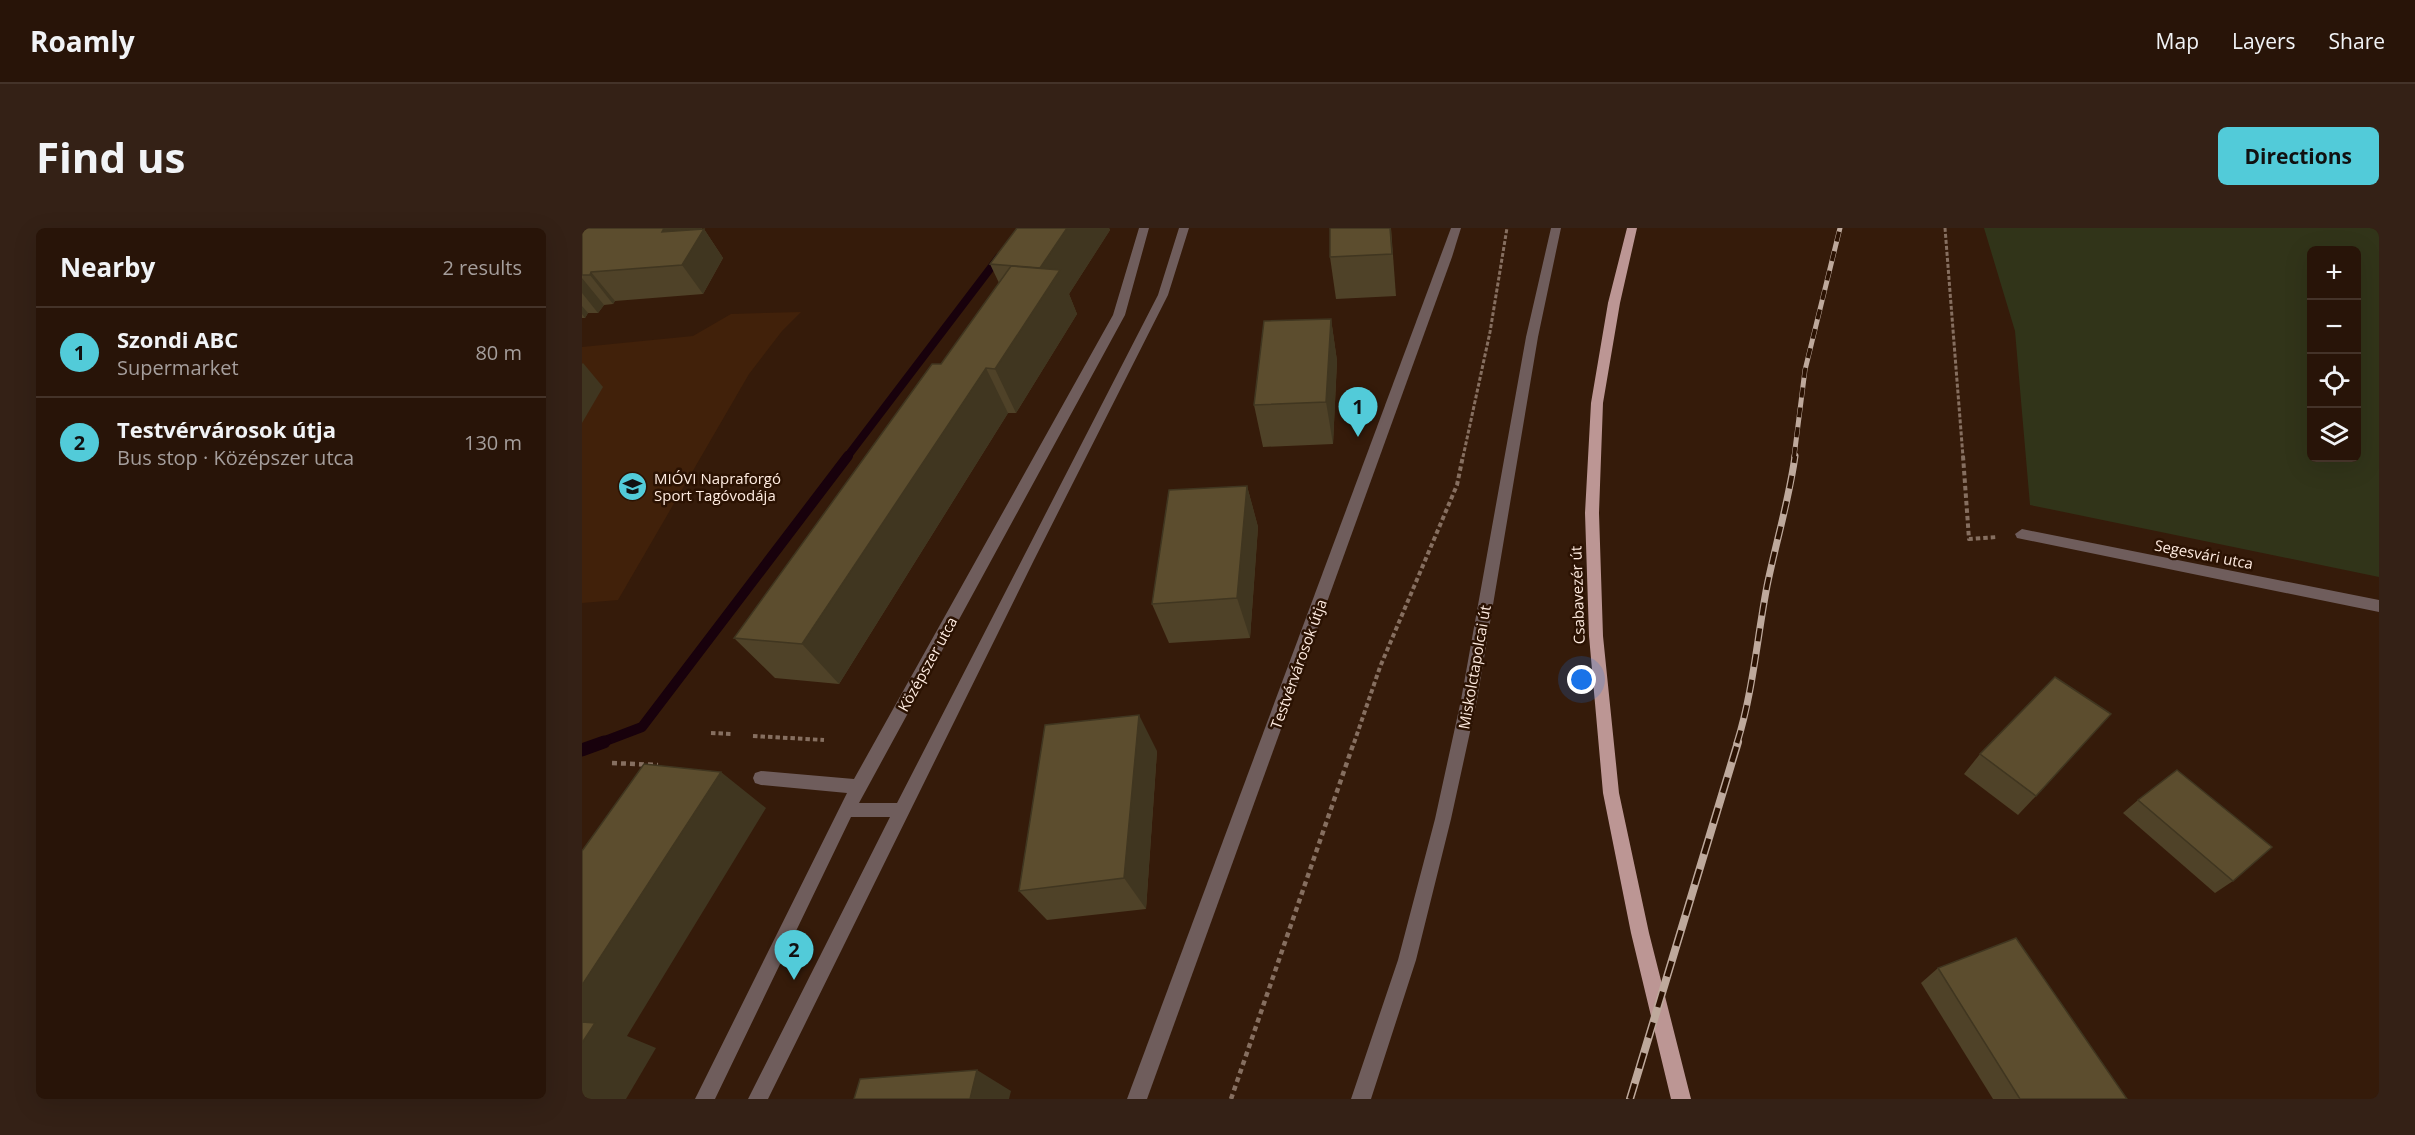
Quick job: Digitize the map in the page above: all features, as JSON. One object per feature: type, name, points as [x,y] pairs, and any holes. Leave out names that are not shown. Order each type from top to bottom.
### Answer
[{"type":"main road","name":"Csabavezér út","points":[[1632,228],[1614,303],[1597,403],[1592,513],[1596,636],[1611,793],[1640,933],[1681,1099]]},
{"type":"street","name":"Középszer utca","points":[[705,1099],[846,810],[1119,315],[1144,228]]},
{"type":"street","points":[[758,1099],[1163,295],[1184,228]]},
{"type":"street","name":"Testvérvárosok útja","points":[[1137,1099],[1456,228]]},
{"type":"street","name":"Miskolctapolcai út","points":[[1362,1099],[1407,960],[1443,819],[1469,700],[1532,336],[1556,228]]},
{"type":"street","name":"Segesvári utca","points":[[2022,534],[2379,606]]},
{"type":"street","points":[[761,778],[859,788]]},
{"type":"street","points":[[846,810],[902,810]]},
{"type":"path","points":[[1231,1099],[1380,667],[1457,485],[1490,332],[1507,228]]},
{"type":"path","points":[[1945,228],[1969,539],[2022,534]]},
{"type":"path","points":[[711,733],[732,734]]},
{"type":"path","points":[[753,736],[824,740]]},
{"type":"path","points":[[612,763],[658,765]]},
{"type":"shaded area","name":"MIÓVI Napraforgó Sport Tagóvodája","points":[[801,312],[782,331],[749,374],[618,600],[582,603],[582,347],[693,336],[731,314]]},
{"type":"green space","points":[[1984,228],[2379,228],[2379,577],[2030,505],[2015,331]]},
{"type":"building","points":[[582,228],[664,228],[662,232],[704,229],[682,265],[591,272],[590,275],[582,275]]},
{"type":"building","points":[[1017,228],[1067,228],[1040,268],[990,264]]},
{"type":"building","points":[[1330,228],[1390,228],[1392,254],[1330,257]]},
{"type":"building","points":[[1011,266],[1060,270],[995,369],[986,368],[802,644],[734,638],[932,364],[941,364]]},
{"type":"building","points":[[1331,319],[1326,402],[1254,405],[1264,321]]},
{"type":"building","points":[[1247,486],[1237,598],[1152,604],[1169,490]]},
{"type":"building","points":[[2055,677],[2111,714],[2036,796],[1980,754]]},
{"type":"building","points":[[1139,715],[1124,878],[1019,891],[1045,725]]},
{"type":"building","points":[[644,764],[721,772],[582,985],[582,851]]},
{"type":"building","points":[[2177,770],[2272,847],[2233,881],[2138,800]]},
{"type":"building","points":[[2016,938],[2127,1099],[2020,1099],[1938,968]]},
{"type":"building","points":[[582,1022],[595,1023],[582,1043]]},
{"type":"building","points":[[977,1070],[970,1099],[854,1099],[860,1079]]},
{"type":"waterway","points":[[847,457],[999,257]]},
{"type":"waterway","points":[[600,743],[642,727],[848,456]]},
{"type":"waterway","points":[[582,750],[604,742]]},
{"type":"railway","points":[[1794,457],[1805,370],[1840,228]]},
{"type":"railway","points":[[1737,743],[1747,704],[1767,586],[1795,456]]},
{"type":"railway","points":[[1630,1099],[1738,742]]},
{"type":"place","name":"Szondi ABC","points":[[1358,437]]},
{"type":"place","name":"MIÓVI Napraforgó Sport Tagóvodája","points":[[633,487]]},
{"type":"place","name":"Testvérvárosok útja","points":[[794,980]]}]
